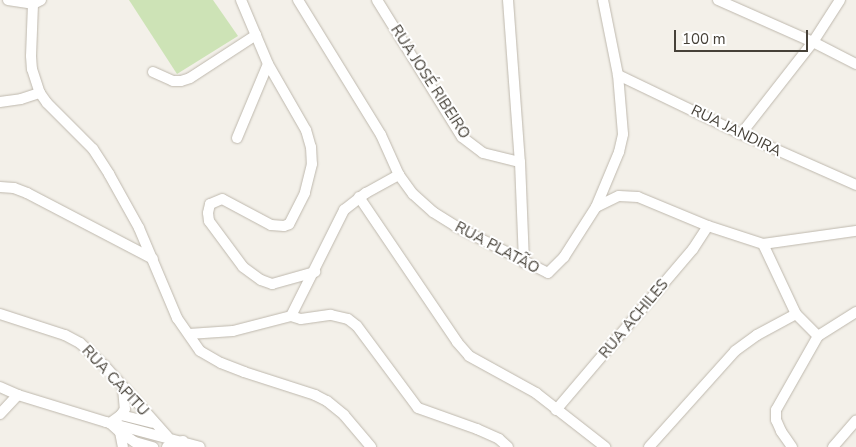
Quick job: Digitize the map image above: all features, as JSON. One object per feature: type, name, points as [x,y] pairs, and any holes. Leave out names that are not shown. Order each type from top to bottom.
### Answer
[{"type":"street","points":[[8,0],[37,2],[32,69],[40,93],[93,149],[126,203],[153,259],[177,318],[200,351],[221,363],[269,382],[316,395],[327,401],[344,415],[371,447]]},
{"type":"street","points":[[242,0],[268,64],[306,130],[311,148],[312,164],[305,193],[293,219],[284,226],[271,225],[222,199],[210,204],[208,214],[213,227],[229,250],[243,267],[261,280],[272,284],[315,272]]},
{"type":"street","name":"RUA PLATÃO","points":[[298,0],[381,136],[400,175],[413,194],[433,212],[455,226],[548,274],[564,257],[596,207]]},
{"type":"street","name":"RUA JOSÉ RIBEIRO","points":[[377,0],[462,137],[483,153],[520,162]]},
{"type":"street","points":[[508,0],[520,162],[524,263]]},
{"type":"street","points":[[596,207],[619,152],[623,134],[618,75],[603,0]]},
{"type":"street","points":[[718,0],[813,42],[856,64]]},
{"type":"street","points":[[741,134],[813,42],[840,0]]},
{"type":"street","points":[[154,72],[173,81],[181,82],[256,36]]},
{"type":"street","points":[[237,138],[268,64]]},
{"type":"street","name":"RUA JANDIRA","points":[[618,75],[741,134],[856,185]]},
{"type":"street","points":[[0,102],[21,99],[40,93]]},
{"type":"street","points":[[291,316],[315,272],[344,210],[359,197],[400,175]]},
{"type":"street","points":[[0,187],[14,188],[27,193],[153,259]]},
{"type":"street","points":[[596,207],[619,196],[638,197],[708,226],[763,244],[856,231]]},
{"type":"street","points":[[359,197],[469,356],[529,388],[605,447]]},
{"type":"street","name":"RUA ACHILES","points":[[556,410],[693,249],[708,226]]},
{"type":"street","points":[[763,244],[796,314],[818,336]]},
{"type":"street","points":[[787,445],[776,420],[776,410],[818,336],[856,312]]},
{"type":"street","name":"RUA CAPITU","points":[[0,314],[65,335],[80,343],[104,365],[155,424],[168,442]]},
{"type":"street","points":[[649,447],[734,351],[757,335],[796,314]]},
{"type":"street","points":[[188,334],[246,329],[291,316],[301,319],[331,315],[348,319],[357,326],[418,408],[477,429],[499,440],[508,447]]},
{"type":"street","points":[[0,386],[18,395],[168,442],[183,441],[200,447]]},
{"type":"street","points":[[110,423],[121,415],[126,405],[123,387]]},
{"type":"street","points":[[0,414],[18,395]]},
{"type":"street","points":[[121,415],[141,418],[155,424]]},
{"type":"street","points":[[833,447],[856,421]]},
{"type":"street","points":[[110,423],[120,432],[140,444],[153,447]]},
{"type":"street","points":[[120,432],[123,447]]},
{"type":"green space","points":[[129,0],[213,0],[238,36],[177,74]]}]
